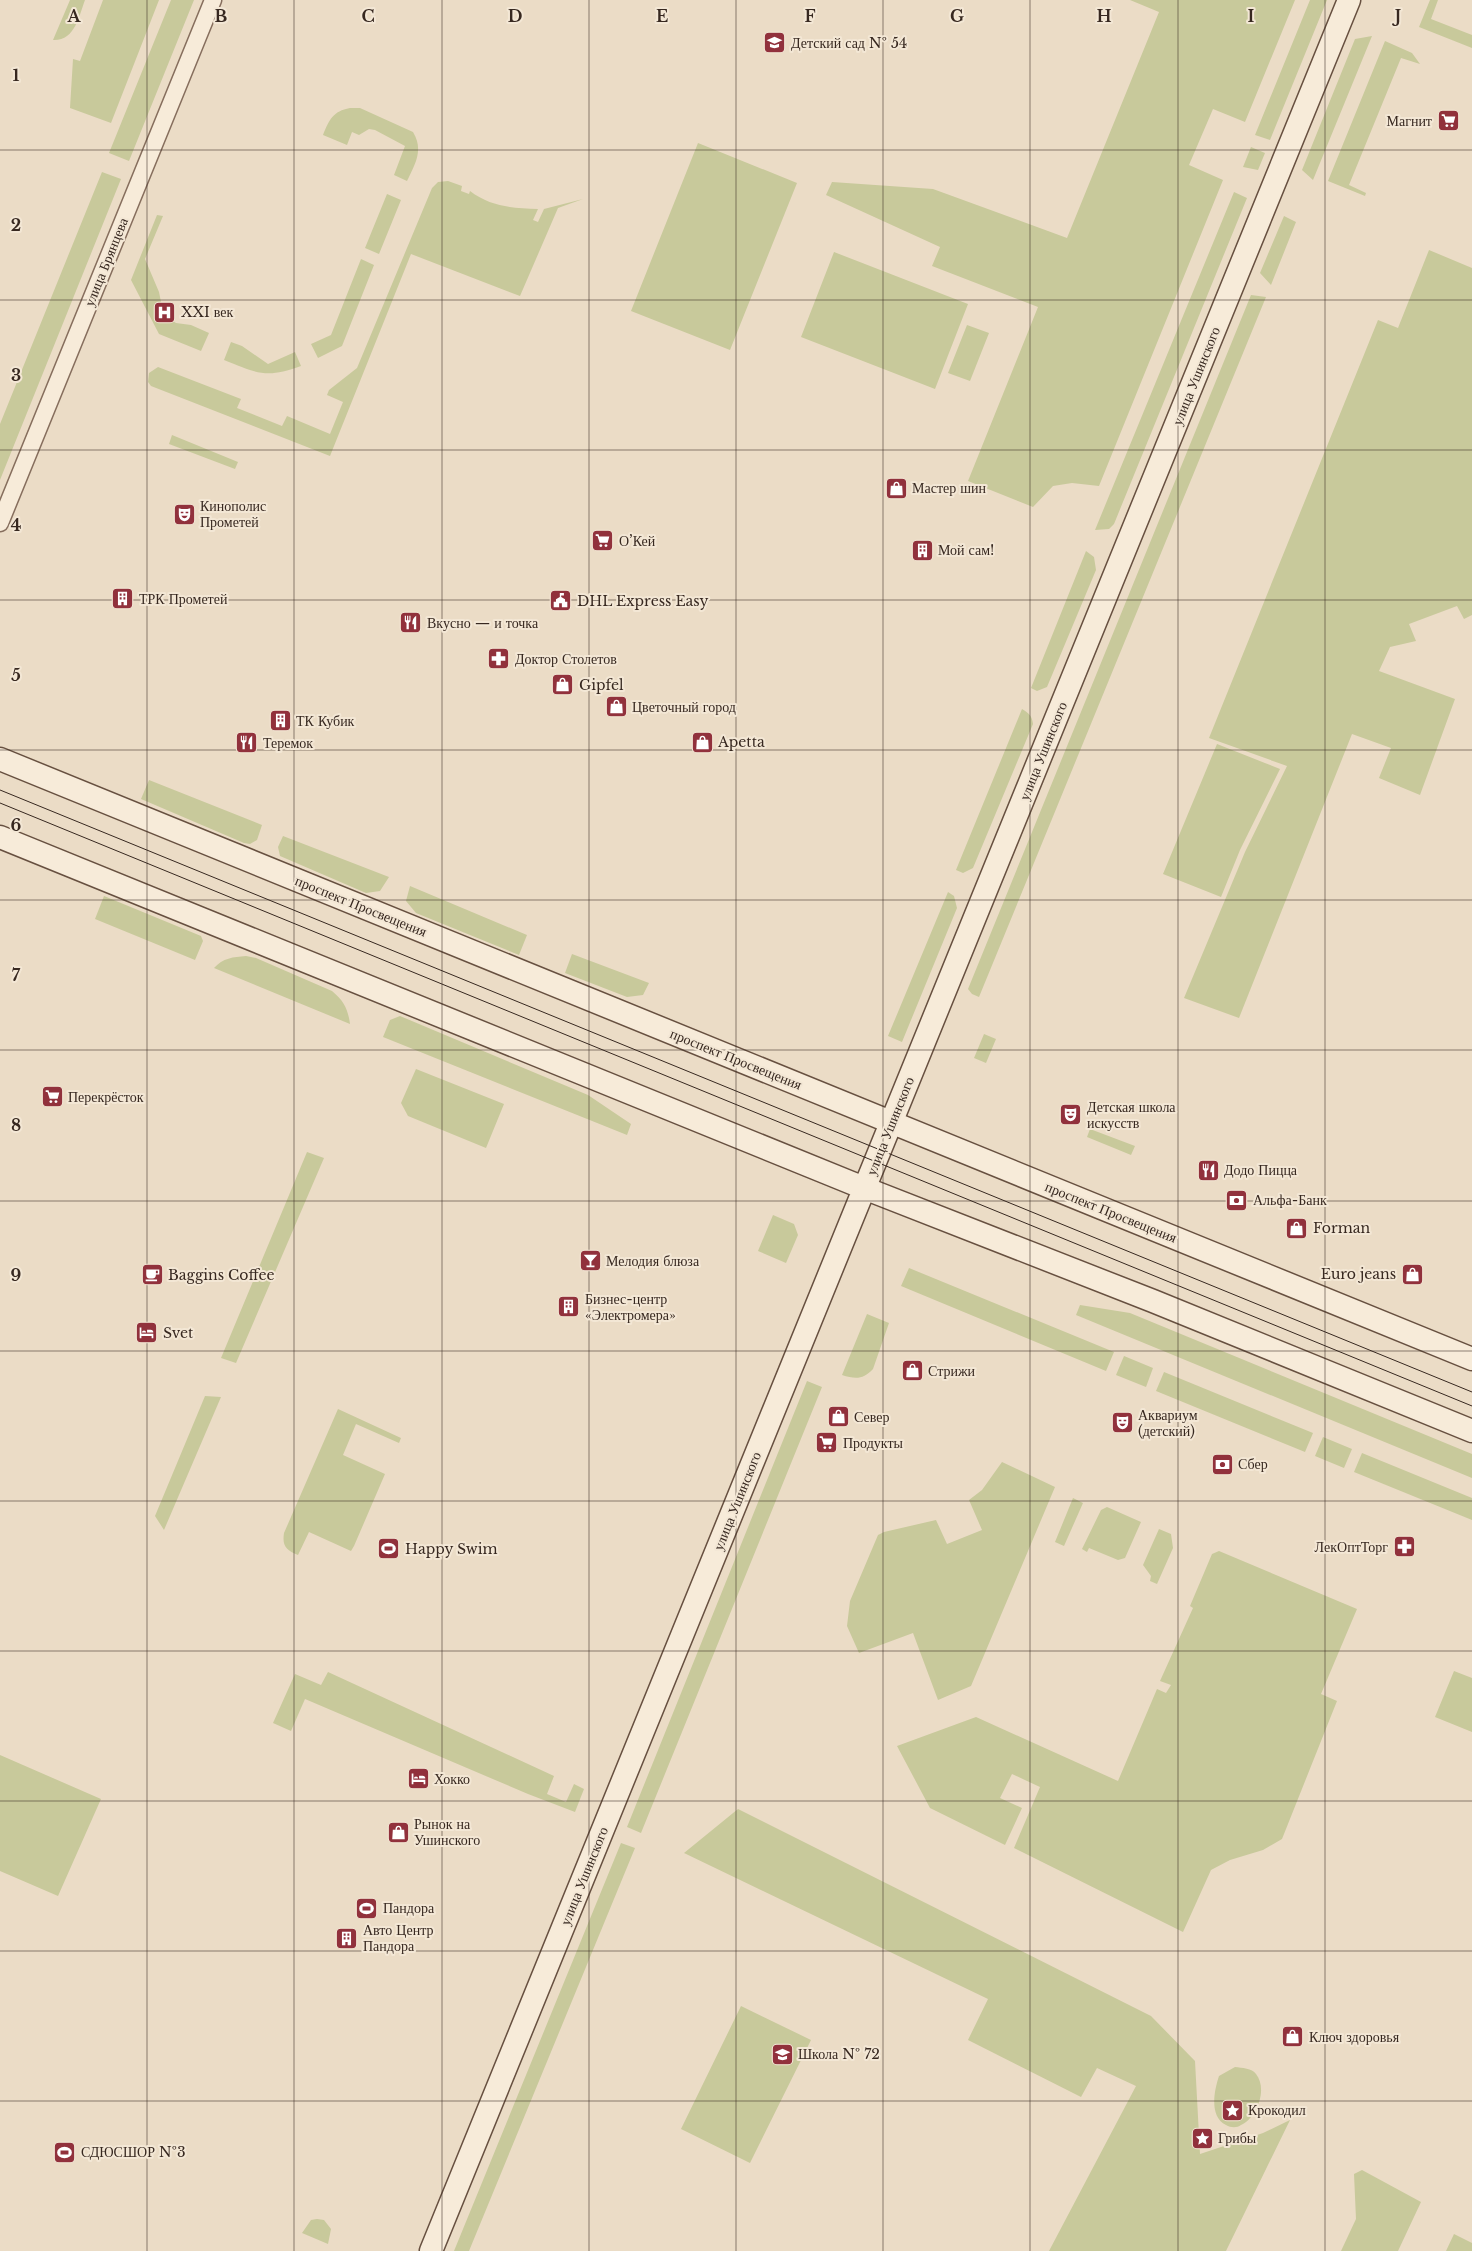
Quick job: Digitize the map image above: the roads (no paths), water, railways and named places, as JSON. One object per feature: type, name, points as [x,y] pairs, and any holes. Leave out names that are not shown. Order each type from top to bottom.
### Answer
[{"type":"main road","name":"улица Ушинского","points":[[431,2251],[1349,0]]},
{"type":"main road","name":"проспект Просвещения","points":[[0,759],[1472,1359]]},
{"type":"main road","points":[[0,837],[864,1188],[1162,1305],[1472,1431]]},
{"type":"street","name":"улица Брянцева","points":[[0,523],[213,0]]},
{"type":"tram line","points":[[0,790],[1472,1392]]},
{"type":"tram line","points":[[0,803],[1472,1406]]},
{"type":"place","name":"Детский сад № 54","points":[[775,43]]},
{"type":"place","name":"Магнит","points":[[1448,121]]},
{"type":"place","name":"XXI век","points":[[165,312]]},
{"type":"place","name":"Мастер шин","points":[[896,488]]},
{"type":"place","name":"Кинополис Прометей","points":[[184,514]]},
{"type":"place","name":"О’Кей","points":[[603,541]]},
{"type":"place","name":"Мой сам!","points":[[922,550]]},
{"type":"place","name":"ТРК Прометей","points":[[123,599]]},
{"type":"place","name":"DHL Express Easy","points":[[561,601]]},
{"type":"place","name":"Вкусно — и точка","points":[[411,623]]},
{"type":"place","name":"Доктор Столетов","points":[[499,659]]},
{"type":"place","name":"Gipfel","points":[[563,685]]},
{"type":"place","name":"Цветочный город","points":[[616,707]]},
{"type":"place","name":"ТК Кубик","points":[[280,721]]},
{"type":"place","name":"Apetta","points":[[702,742]]},
{"type":"place","name":"Теремок","points":[[247,743]]},
{"type":"place","name":"Перекрёсток","points":[[52,1097]]},
{"type":"place","name":"Детская школа искусств","points":[[1071,1115]]},
{"type":"place","name":"Додо Пицца","points":[[1208,1170]]},
{"type":"place","name":"Альфа-Банк","points":[[1237,1200]]},
{"type":"place","name":"Forman","points":[[1297,1228]]},
{"type":"place","name":"Мелодия блюза","points":[[590,1261]]},
{"type":"place","name":"Euro jeans","points":[[1412,1274]]},
{"type":"place","name":"Baggins Coffee","points":[[152,1275]]},
{"type":"place","name":"Бизнес-центр «Электромера»","points":[[569,1307]]},
{"type":"place","name":"Svet","points":[[147,1333]]},
{"type":"place","name":"Стрижи","points":[[912,1371]]},
{"type":"place","name":"Север","points":[[838,1417]]},
{"type":"place","name":"Аквариум (детский)","points":[[1122,1423]]},
{"type":"place","name":"Продукты","points":[[827,1443]]},
{"type":"place","name":"Сбер","points":[[1222,1464]]},
{"type":"place","name":"ЛекОптТорг","points":[[1404,1547]]},
{"type":"place","name":"Happy Swim","points":[[389,1549]]},
{"type":"place","name":"Хокко","points":[[418,1779]]},
{"type":"place","name":"Рынок на Ушинского","points":[[398,1832]]},
{"type":"place","name":"Пандора","points":[[367,1908]]},
{"type":"place","name":"Авто Центр Пандора","points":[[347,1938]]},
{"type":"place","name":"Ключ здоровья","points":[[1293,2037]]},
{"type":"place","name":"Школа № 72","points":[[782,2054]]},
{"type":"place","name":"Крокодил","points":[[1232,2110]]},
{"type":"place","name":"Грибы","points":[[1202,2138]]},
{"type":"place","name":"СДЮСШОР №3","points":[[65,2152]]}]
